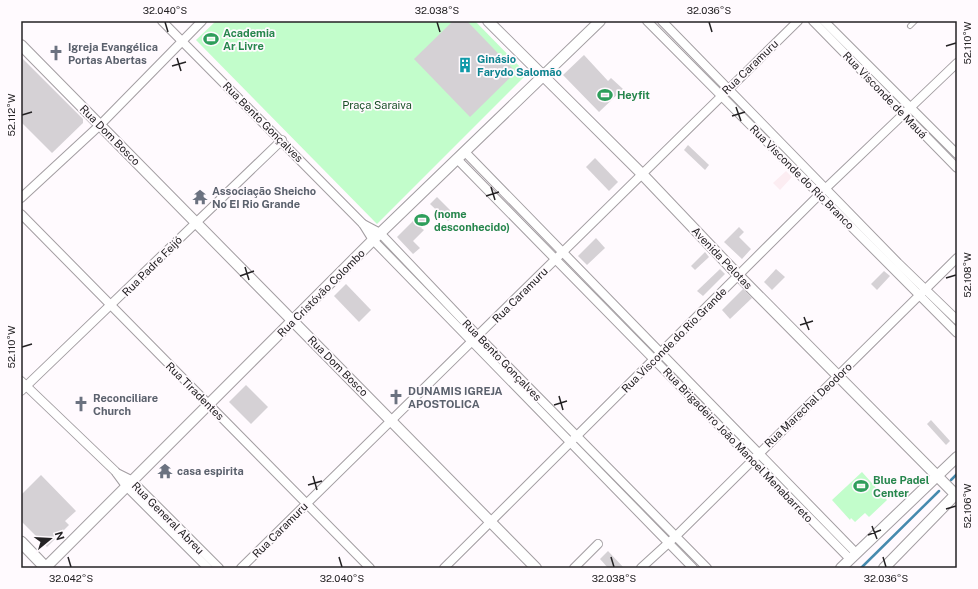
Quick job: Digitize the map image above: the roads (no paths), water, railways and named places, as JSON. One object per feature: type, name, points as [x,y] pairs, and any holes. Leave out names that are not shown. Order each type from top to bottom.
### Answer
[{"type":"main road","points":[[21,542],[46,568]]},
{"type":"street","name":"Rua Bento Gonçalves","points":[[162,21],[282,140],[363,224],[373,240],[475,339],[641,508],[675,537],[707,568]]},
{"type":"street","points":[[21,198],[100,125],[202,21]]},
{"type":"street","name":"Avenida Pelotas","points":[[488,21],[642,174],[739,276],[936,477],[956,494]]},
{"type":"street","name":"Rua Cristóvão Colombo","points":[[46,568],[128,483],[209,405],[380,233],[600,21]]},
{"type":"street","name":"Rua Visconde do Rio Branco","points":[[647,21],[670,46],[746,120],[791,160],[826,188],[868,245],[879,256],[926,289],[957,320]]},
{"type":"street","name":"Rua Visconde do Rio Branco","points":[[662,21],[753,114],[820,195],[875,239],[886,250],[895,266],[919,296],[957,333]]},
{"type":"street","name":"Rua Caramuru","points":[[241,568],[306,503],[393,421],[559,255],[798,21]]},
{"type":"street","name":"Rua Visconde de Mauá","points":[[813,21],[911,108],[957,154]]},
{"type":"street","name":"Rua Visconde de Mauá","points":[[824,21],[844,48],[904,114],[957,168]]},
{"type":"street","points":[[670,46],[679,38]]},
{"type":"street","name":"Rua Dom Bosco","points":[[21,45],[393,421],[536,568]]},
{"type":"street","name":"Rua Visconde do Rio Grande","points":[[444,568],[658,357],[826,188],[957,63]]},
{"type":"street","points":[[696,72],[704,65]]},
{"type":"street","points":[[746,120],[753,114]]},
{"type":"street","name":"Rua Padre Feijó","points":[[23,386],[111,306],[282,140]]},
{"type":"street","name":"Rua Brigadeiro João Manoel Menabarreto","points":[[465,152],[534,222],[559,255],[596,294],[658,357],[758,454],[853,556]]},
{"type":"street","name":"Rua Brigadeiro João Manoel Menabarreto","points":[[458,159],[526,229],[559,255]]},
{"type":"street","name":"Rua Tiradentes","points":[[21,214],[370,568]]},
{"type":"street","points":[[526,229],[534,222]]},
{"type":"street","name":"Rua Bento Gonçalves","points":[[363,224],[380,233],[475,339]]},
{"type":"street","points":[[868,245],[875,239]]},
{"type":"street","points":[[879,256],[886,250]]},
{"type":"street","name":"Rua Marechal Deodoro","points":[[641,568],[669,543],[957,258]]},
{"type":"street","name":"Rua Brigadeiro João Manoel Menabarreto","points":[[658,357],[752,460],[853,556]]},
{"type":"street","name":"Rua General Abreu","points":[[23,386],[219,568]]},
{"type":"street","points":[[841,568],[957,457]]},
{"type":"street","name":"Rua General Abreu","points":[[128,483],[208,568]]},
{"type":"street","points":[[888,567],[956,494]]},
{"type":"street","name":"Rua Bento Gonçalves","points":[[641,508],[669,543],[694,568]]},
{"type":"street","points":[[574,568],[598,544]]},
{"type":"lane","points":[[910,26],[915,21]]},
{"type":"waterway","points":[[951,480],[957,474]]},
{"type":"waterway","points":[[861,568],[939,491]]},
{"type":"place","name":"Academia Ar Livre","points":[[211,39]]},
{"type":"place","name":"Igreja Evangélica Portas Abertas","points":[[56,53]]},
{"type":"place","name":"Ginásio Farydo Salomão","points":[[465,65]]},
{"type":"place","name":"Heyfit","points":[[605,95]]},
{"type":"place","name":"Associação Sheicho No EI Rio Grande","points":[[200,197]]},
{"type":"place","name":"(nome desconhecido)","points":[[422,220]]},
{"type":"place","name":"DUNAMIS IGREJA APOSTOLICA","points":[[396,397]]},
{"type":"place","name":"Reconciliare Church","points":[[81,404]]},
{"type":"place","name":"casa espirita","points":[[165,471]]},
{"type":"place","name":"Blue Padel Center","points":[[861,486]]},
{"type":"park label","name":"Praça Saraiva","points":[[377,105]]}]
